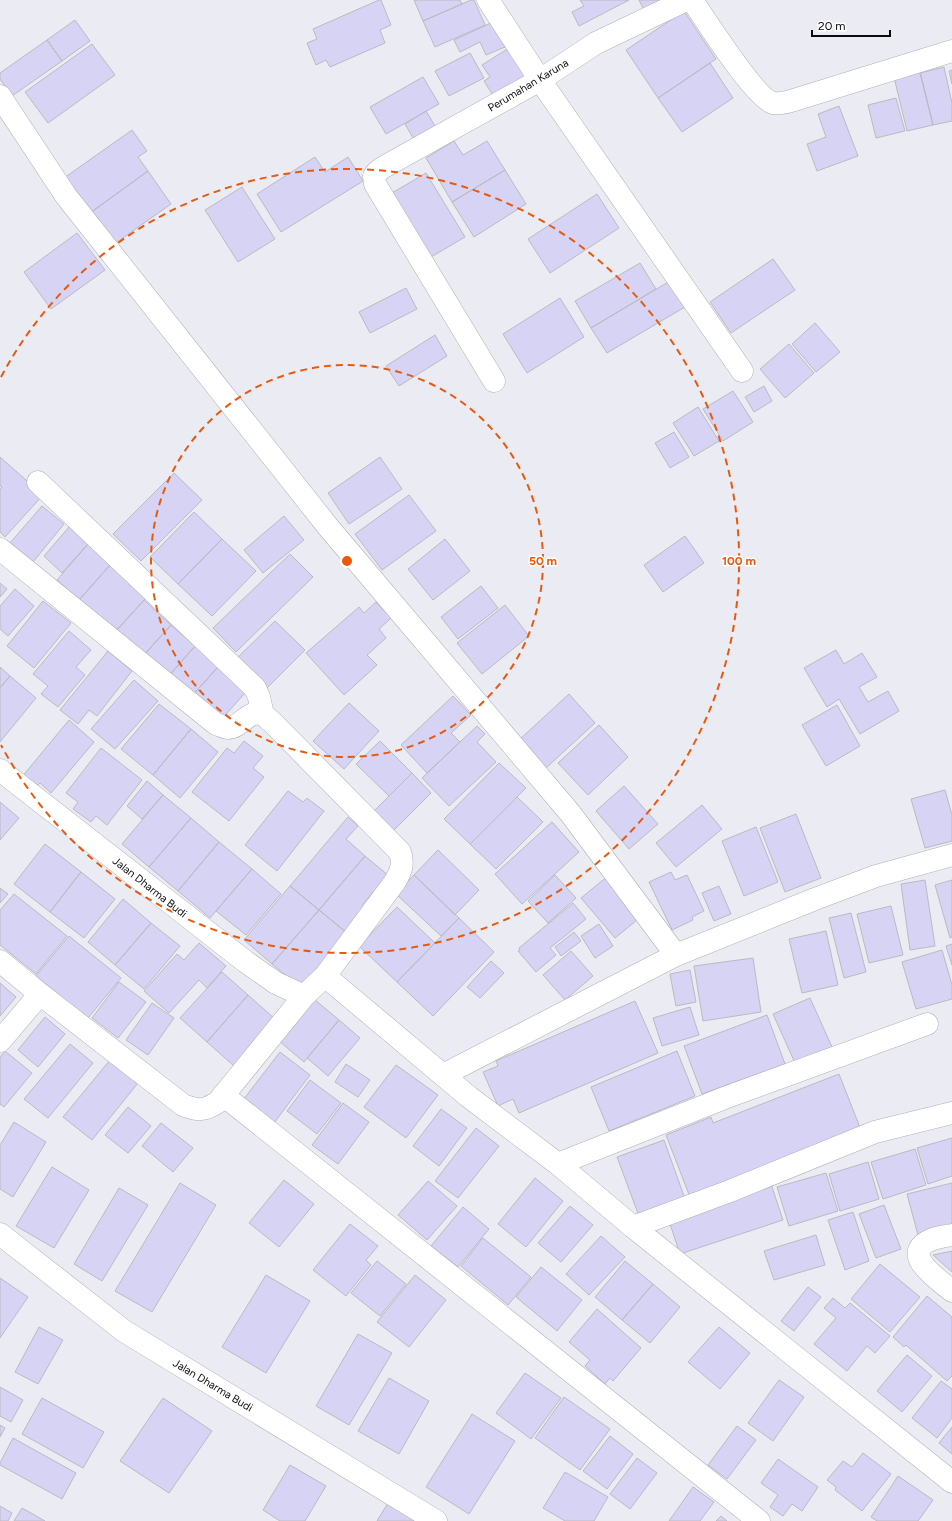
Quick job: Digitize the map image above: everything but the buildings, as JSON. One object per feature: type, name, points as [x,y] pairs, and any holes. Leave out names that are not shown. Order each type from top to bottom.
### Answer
[{"type":"street","points":[[488,0],[540,80],[742,371]]},
{"type":"street","name":"Perumahan Karuna","points":[[494,381],[375,184],[374,176],[382,168],[540,80],[596,43],[686,0]]},
{"type":"street","points":[[692,0],[751,84],[764,98],[773,103],[794,100],[952,51]]},
{"type":"street","points":[[0,96],[66,196],[329,528],[570,813],[676,955]]},
{"type":"street","points":[[38,482],[255,688],[259,697],[263,715]]},
{"type":"street","points":[[0,550],[216,724],[230,728],[234,727],[251,715],[263,715],[273,723],[400,852],[403,860],[400,873],[394,883],[325,976],[304,996],[218,1102],[207,1109],[195,1110],[183,1105],[0,961]]},
{"type":"street","name":"Jalan Dharma Budi","points":[[0,770],[246,962],[276,983],[304,996]]},
{"type":"street","points":[[443,1075],[676,955],[862,881],[952,855]]},
{"type":"street","points":[[325,976],[470,1097],[558,1164],[633,1227],[952,1482]]},
{"type":"street","points":[[0,1041],[40,994]]},
{"type":"street","points":[[558,1164],[727,1098],[927,1024]]},
{"type":"street","points":[[223,1095],[759,1521]]},
{"type":"street","points":[[633,1227],[730,1191],[875,1132],[952,1113]]},
{"type":"street","name":"Jalan Dharma Budi","points":[[0,1234],[124,1330],[436,1521]]},
{"type":"street","points":[[952,1235],[933,1239],[922,1246],[919,1252],[920,1260],[926,1269],[952,1291]]}]
